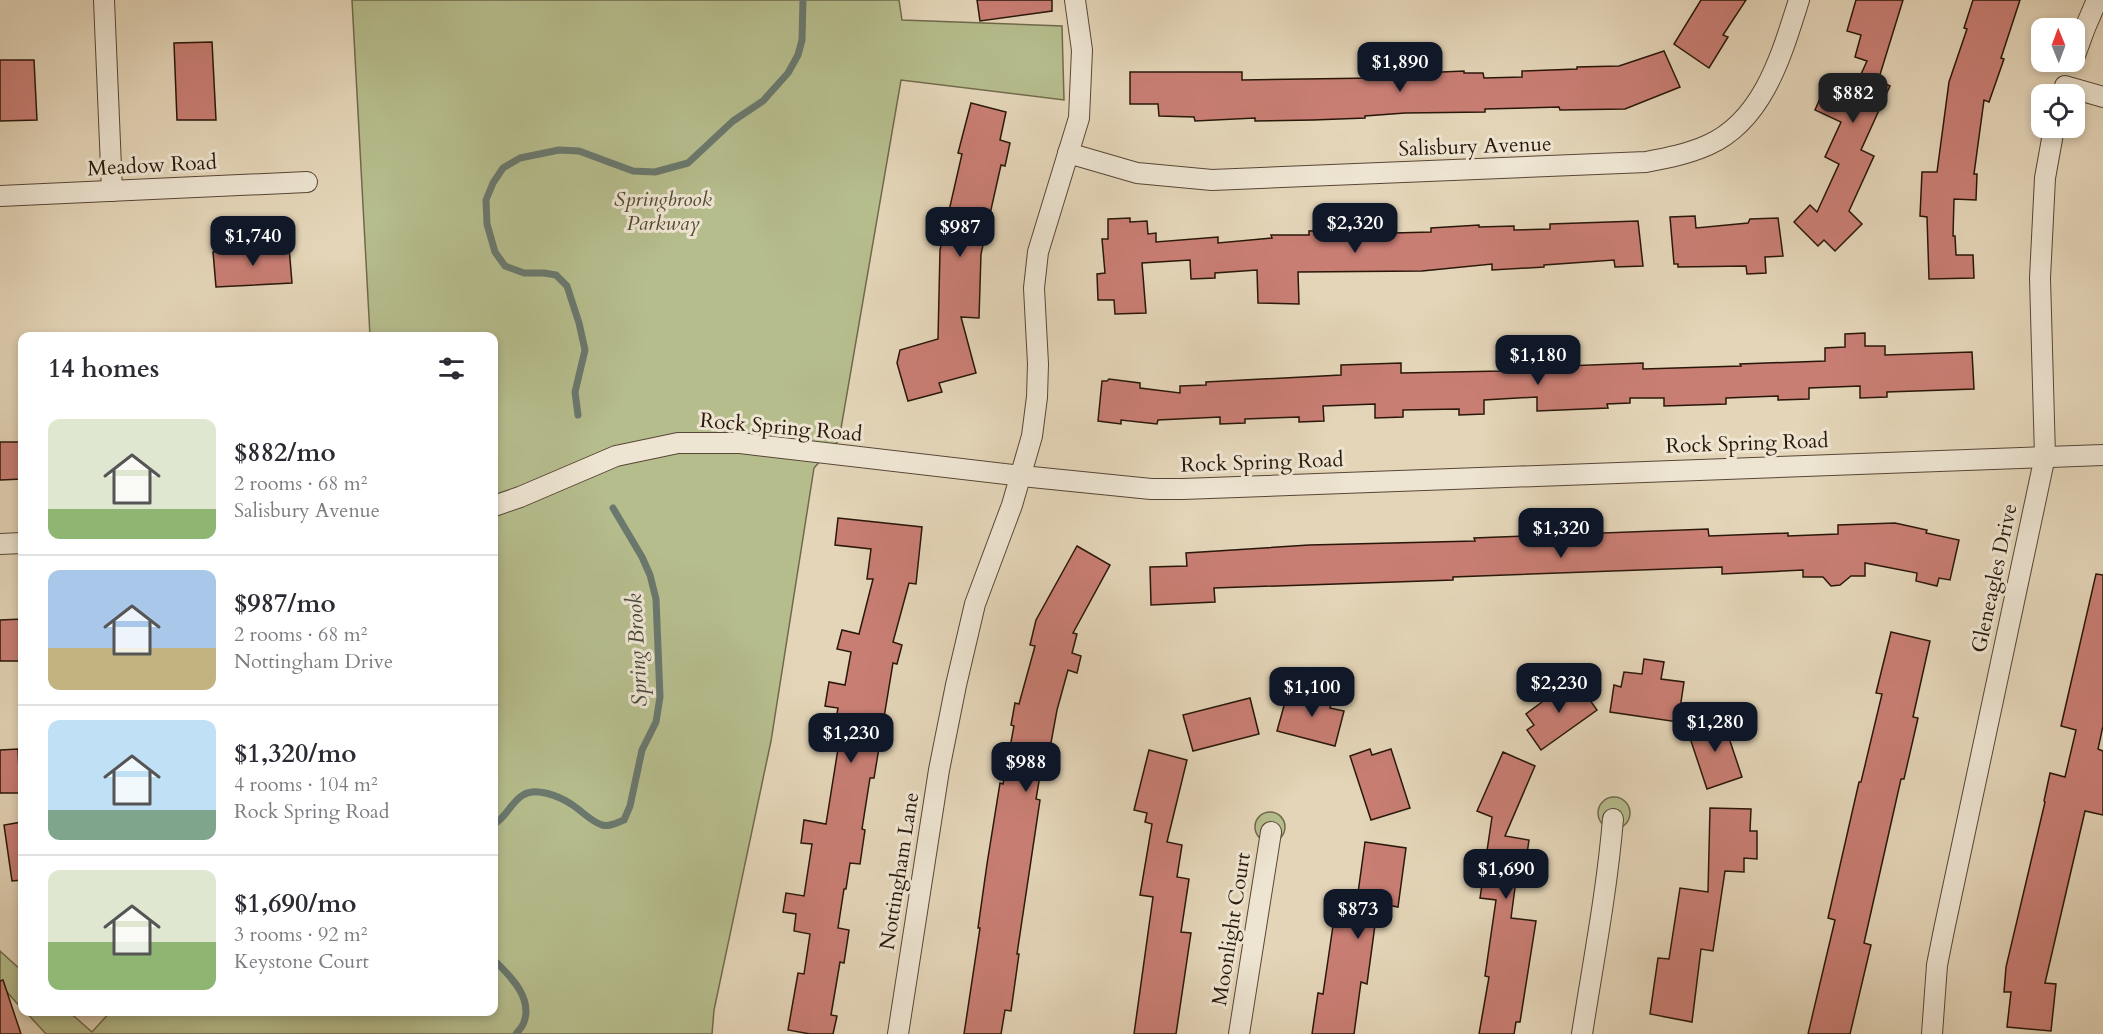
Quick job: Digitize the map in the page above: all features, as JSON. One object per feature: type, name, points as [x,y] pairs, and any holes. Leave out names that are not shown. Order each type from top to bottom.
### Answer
[{"type":"street","points":[[104,0],[112,191]]},
{"type":"street","name":"Nottingham Lane","points":[[898,1034],[939,771],[956,685],[975,604],[1022,476],[1032,436],[1037,397],[1035,288],[1038,252],[1079,118],[1082,50],[1075,0]]},
{"type":"street","name":"Salisbury Avenue","points":[[1068,153],[1137,173],[1212,180],[1646,162],[1684,154],[1710,144],[1734,130],[1752,109],[1768,84],[1784,48],[1798,0]]},
{"type":"street","points":[[2085,28],[2097,0]]},
{"type":"street","points":[[2085,94],[2103,97]]},
{"type":"street","name":"Gleneagles Drive","points":[[1932,1034],[1937,966],[1944,930],[2045,456],[2040,278],[2045,178],[2052,138]]},
{"type":"street","name":"Meadow Road","points":[[0,196],[307,182]]},
{"type":"street","name":"Rock Spring Road","points":[[498,505],[616,456],[678,443],[740,443],[1151,489],[2103,455]]},
{"type":"street","points":[[0,544],[18,543]]},
{"type":"street","points":[[1582,1034],[1609,867],[1613,819]]},
{"type":"street","name":"Moonlight Court","points":[[1239,1034],[1271,832]]},
{"type":"green space","name":"Springbrook Parkway","points":[[352,0],[899,0],[902,20],[1062,26],[1064,100],[901,80],[839,440],[814,468],[771,741],[714,1010],[712,1034],[46,1034],[30,1016],[74,1016],[92,1032],[106,1016],[498,1016],[498,332],[370,332]]},
{"type":"green space","points":[[1614,797],[1625,802],[1630,813],[1625,824],[1614,829],[1603,824],[1598,813],[1603,802]]},
{"type":"green space","points":[[1270,812],[1281,816],[1285,827],[1281,838],[1270,842],[1259,838],[1255,827],[1259,816]]},
{"type":"green space","points":[[0,951],[18,967],[18,1004],[0,984]]},
{"type":"building","points":[[977,0],[1052,0],[1052,11],[980,21]]},
{"type":"building","points":[[1701,0],[1746,0],[1723,35],[1728,37],[1709,68],[1674,44]]},
{"type":"building","points":[[1856,0],[1903,0],[1878,81],[1890,86],[1861,150],[1874,156],[1849,211],[1862,224],[1835,251],[1824,240],[1818,246],[1794,222],[1810,205],[1817,212],[1839,164],[1825,157],[1841,122],[1815,110],[1826,85],[1851,96],[1867,61],[1855,57],[1861,35],[1847,31]]},
{"type":"building","points":[[1973,0],[2020,0],[2001,58],[2004,59],[1989,102],[1984,100],[1974,174],[1977,174],[1976,200],[1954,199],[1953,236],[1955,236],[1956,255],[1973,255],[1974,278],[1929,279],[1927,217],[1920,216],[1922,172],[1937,172],[1949,82],[1967,29],[1964,28]]},
{"type":"building","points":[[212,42],[216,120],[177,120],[174,43]]},
{"type":"building","points":[[1664,51],[1680,87],[1625,109],[1560,110],[1559,107],[1485,109],[1485,112],[1405,113],[1365,116],[1365,118],[1255,121],[1255,118],[1195,121],[1194,117],[1159,116],[1158,104],[1130,104],[1130,72],[1242,72],[1242,80],[1374,78],[1373,75],[1464,71],[1464,73],[1483,73],[1484,78],[1522,77],[1522,71],[1619,66]]},
{"type":"building","points":[[0,60],[34,60],[37,120],[0,121]]},
{"type":"building","points":[[971,103],[1006,112],[1000,140],[1010,143],[1005,166],[1001,165],[981,254],[979,318],[961,317],[976,373],[939,383],[942,392],[908,401],[897,363],[900,350],[938,339],[940,250],[962,154],[958,153]]},
{"type":"building","points":[[1695,216],[1696,228],[1748,223],[1750,219],[1778,218],[1783,256],[1765,257],[1766,273],[1747,274],[1746,266],[1678,267],[1678,264],[1674,264],[1670,217]]},
{"type":"building","points":[[1130,218],[1130,222],[1147,221],[1148,234],[1156,233],[1156,242],[1218,237],[1218,243],[1272,238],[1271,235],[1309,235],[1309,231],[1360,229],[1360,232],[1393,230],[1393,233],[1431,232],[1431,228],[1479,225],[1479,227],[1514,226],[1514,230],[1550,229],[1550,224],[1638,221],[1643,266],[1615,267],[1614,260],[1492,270],[1492,264],[1422,271],[1298,272],[1299,304],[1258,303],[1257,270],[1215,273],[1215,278],[1191,279],[1190,260],[1142,263],[1146,313],[1115,314],[1114,300],[1098,300],[1097,274],[1105,273],[1102,239],[1108,239],[1108,219]]},
{"type":"building","points":[[289,247],[292,283],[216,287],[213,252]]},
{"type":"building","points":[[1865,333],[1865,346],[1885,346],[1885,355],[1972,352],[1974,389],[1887,392],[1887,397],[1860,398],[1860,386],[1809,388],[1809,399],[1778,400],[1778,396],[1726,398],[1726,404],[1664,406],[1664,398],[1630,398],[1630,403],[1607,404],[1608,408],[1537,411],[1537,397],[1484,400],[1484,414],[1459,415],[1459,409],[1403,410],[1403,417],[1375,418],[1375,404],[1323,406],[1324,421],[1299,422],[1299,417],[1245,419],[1245,423],[1220,424],[1220,417],[1158,420],[1157,424],[1121,420],[1121,424],[1098,421],[1102,381],[1109,379],[1140,383],[1140,388],[1180,393],[1180,386],[1206,385],[1206,382],[1341,375],[1341,365],[1401,363],[1401,373],[1502,371],[1502,360],[1515,360],[1515,355],[1530,354],[1530,344],[1564,342],[1565,366],[1643,363],[1643,369],[1825,361],[1825,348],[1845,347],[1845,334]]},
{"type":"building","points":[[0,442],[18,442],[18,479],[0,480]]},
{"type":"building","points":[[838,518],[922,527],[916,584],[909,583],[893,642],[902,645],[897,664],[893,663],[874,778],[870,778],[862,829],[865,830],[860,864],[850,863],[846,889],[844,889],[838,928],[849,930],[844,963],[840,962],[831,1015],[837,1016],[833,1034],[810,1034],[788,1030],[798,973],[804,974],[810,934],[794,931],[796,914],[783,912],[786,893],[804,896],[812,844],[801,843],[804,820],[826,824],[841,730],[834,729],[838,708],[825,706],[829,682],[845,685],[851,652],[837,649],[842,630],[859,634],[873,579],[867,579],[871,549],[835,545]]},
{"type":"building","points":[[1895,523],[1959,540],[1950,580],[1939,578],[1937,586],[1916,581],[1917,573],[1865,563],[1865,576],[1851,576],[1840,585],[1831,586],[1823,577],[1803,577],[1803,570],[1722,574],[1722,567],[1453,577],[1453,580],[1214,588],[1215,602],[1151,605],[1150,567],[1187,566],[1186,553],[1309,545],[1475,541],[1474,538],[1708,529],[1709,536],[1838,534],[1838,525]]},
{"type":"building","points":[[1077,546],[1110,565],[1073,633],[1077,634],[1072,653],[1081,656],[1077,673],[1068,670],[1057,710],[1048,759],[1043,758],[1036,799],[1040,800],[1017,954],[1019,954],[1011,1011],[1005,1010],[1001,1034],[964,1034],[987,864],[1000,783],[1003,784],[1014,726],[1011,725],[1015,703],[1019,704],[1035,646],[1030,645],[1036,620]]},
{"type":"building","points":[[2096,574],[2103,575],[2103,726],[2098,749],[2103,751],[2103,815],[2085,811],[2045,983],[2056,984],[2051,1031],[2007,1027],[2011,992],[2004,992],[2006,967],[2050,773],[2065,777],[2076,730],[2061,726]]},
{"type":"building","points":[[18,619],[18,661],[0,661],[0,620]]},
{"type":"building","points":[[1891,632],[1930,641],[1913,717],[1918,718],[1904,779],[1901,779],[1864,943],[1871,945],[1850,1034],[1808,1034],[1835,920],[1828,918],[1882,694],[1876,693]]},
{"type":"building","points":[[1644,659],[1664,662],[1661,679],[1684,682],[1678,722],[1610,712],[1614,685],[1621,687],[1624,672],[1642,674]]},
{"type":"building","points":[[1574,678],[1597,710],[1541,750],[1527,730],[1534,725],[1526,714]]},
{"type":"building","points":[[1316,687],[1334,692],[1330,708],[1344,711],[1335,746],[1277,731],[1287,695],[1312,701]]},
{"type":"building","points":[[1250,698],[1259,734],[1193,751],[1183,715]]},
{"type":"building","points":[[1722,717],[1742,777],[1707,789],[1687,729]]},
{"type":"building","points":[[18,749],[18,793],[0,793],[0,750]]},
{"type":"building","points":[[1370,749],[1372,755],[1391,749],[1410,808],[1371,820],[1350,756]]},
{"type":"building","points":[[1149,750],[1187,760],[1167,842],[1182,845],[1177,877],[1189,879],[1181,932],[1191,933],[1176,1034],[1134,1034],[1153,897],[1140,895],[1152,824],[1145,822],[1147,813],[1134,810]]},
{"type":"building","points":[[1503,752],[1535,766],[1505,836],[1529,840],[1523,881],[1516,880],[1511,918],[1536,921],[1520,1022],[1516,1022],[1514,1034],[1479,1034],[1489,977],[1485,976],[1496,900],[1480,898],[1492,817],[1477,811]]},
{"type":"building","points":[[1710,808],[1751,809],[1750,831],[1757,831],[1757,859],[1744,858],[1744,872],[1725,871],[1713,951],[1701,949],[1692,1022],[1650,1014],[1658,958],[1669,959],[1680,888],[1708,892]]},
{"type":"building","points":[[18,823],[18,880],[12,881],[4,825]]},
{"type":"building","points":[[1365,842],[1406,848],[1398,907],[1378,903],[1367,984],[1361,982],[1354,1034],[1312,1034],[1318,993],[1323,994],[1334,919],[1354,922]]},
{"type":"building","points":[[3,980],[21,1034],[0,1034],[0,981]]},
{"type":"waterway","name":"Spring Brook","points":[[578,415],[575,392],[585,350],[567,286],[556,275],[524,273],[505,266],[495,252],[487,224],[486,200],[493,183],[503,168],[520,158],[559,150],[579,151],[633,171],[655,172],[688,163],[733,121],[763,101],[788,73],[798,55],[802,40],[803,0]]},
{"type":"waterway","name":"Spring Brook","points":[[498,821],[519,798],[534,792],[560,798],[602,825],[624,820],[630,806],[642,750],[656,722],[660,697],[656,599],[650,575],[642,557],[613,508]]},
{"type":"waterway","name":"Spring Brook","points":[[498,964],[518,987],[525,1004],[524,1022],[516,1034]]}]
